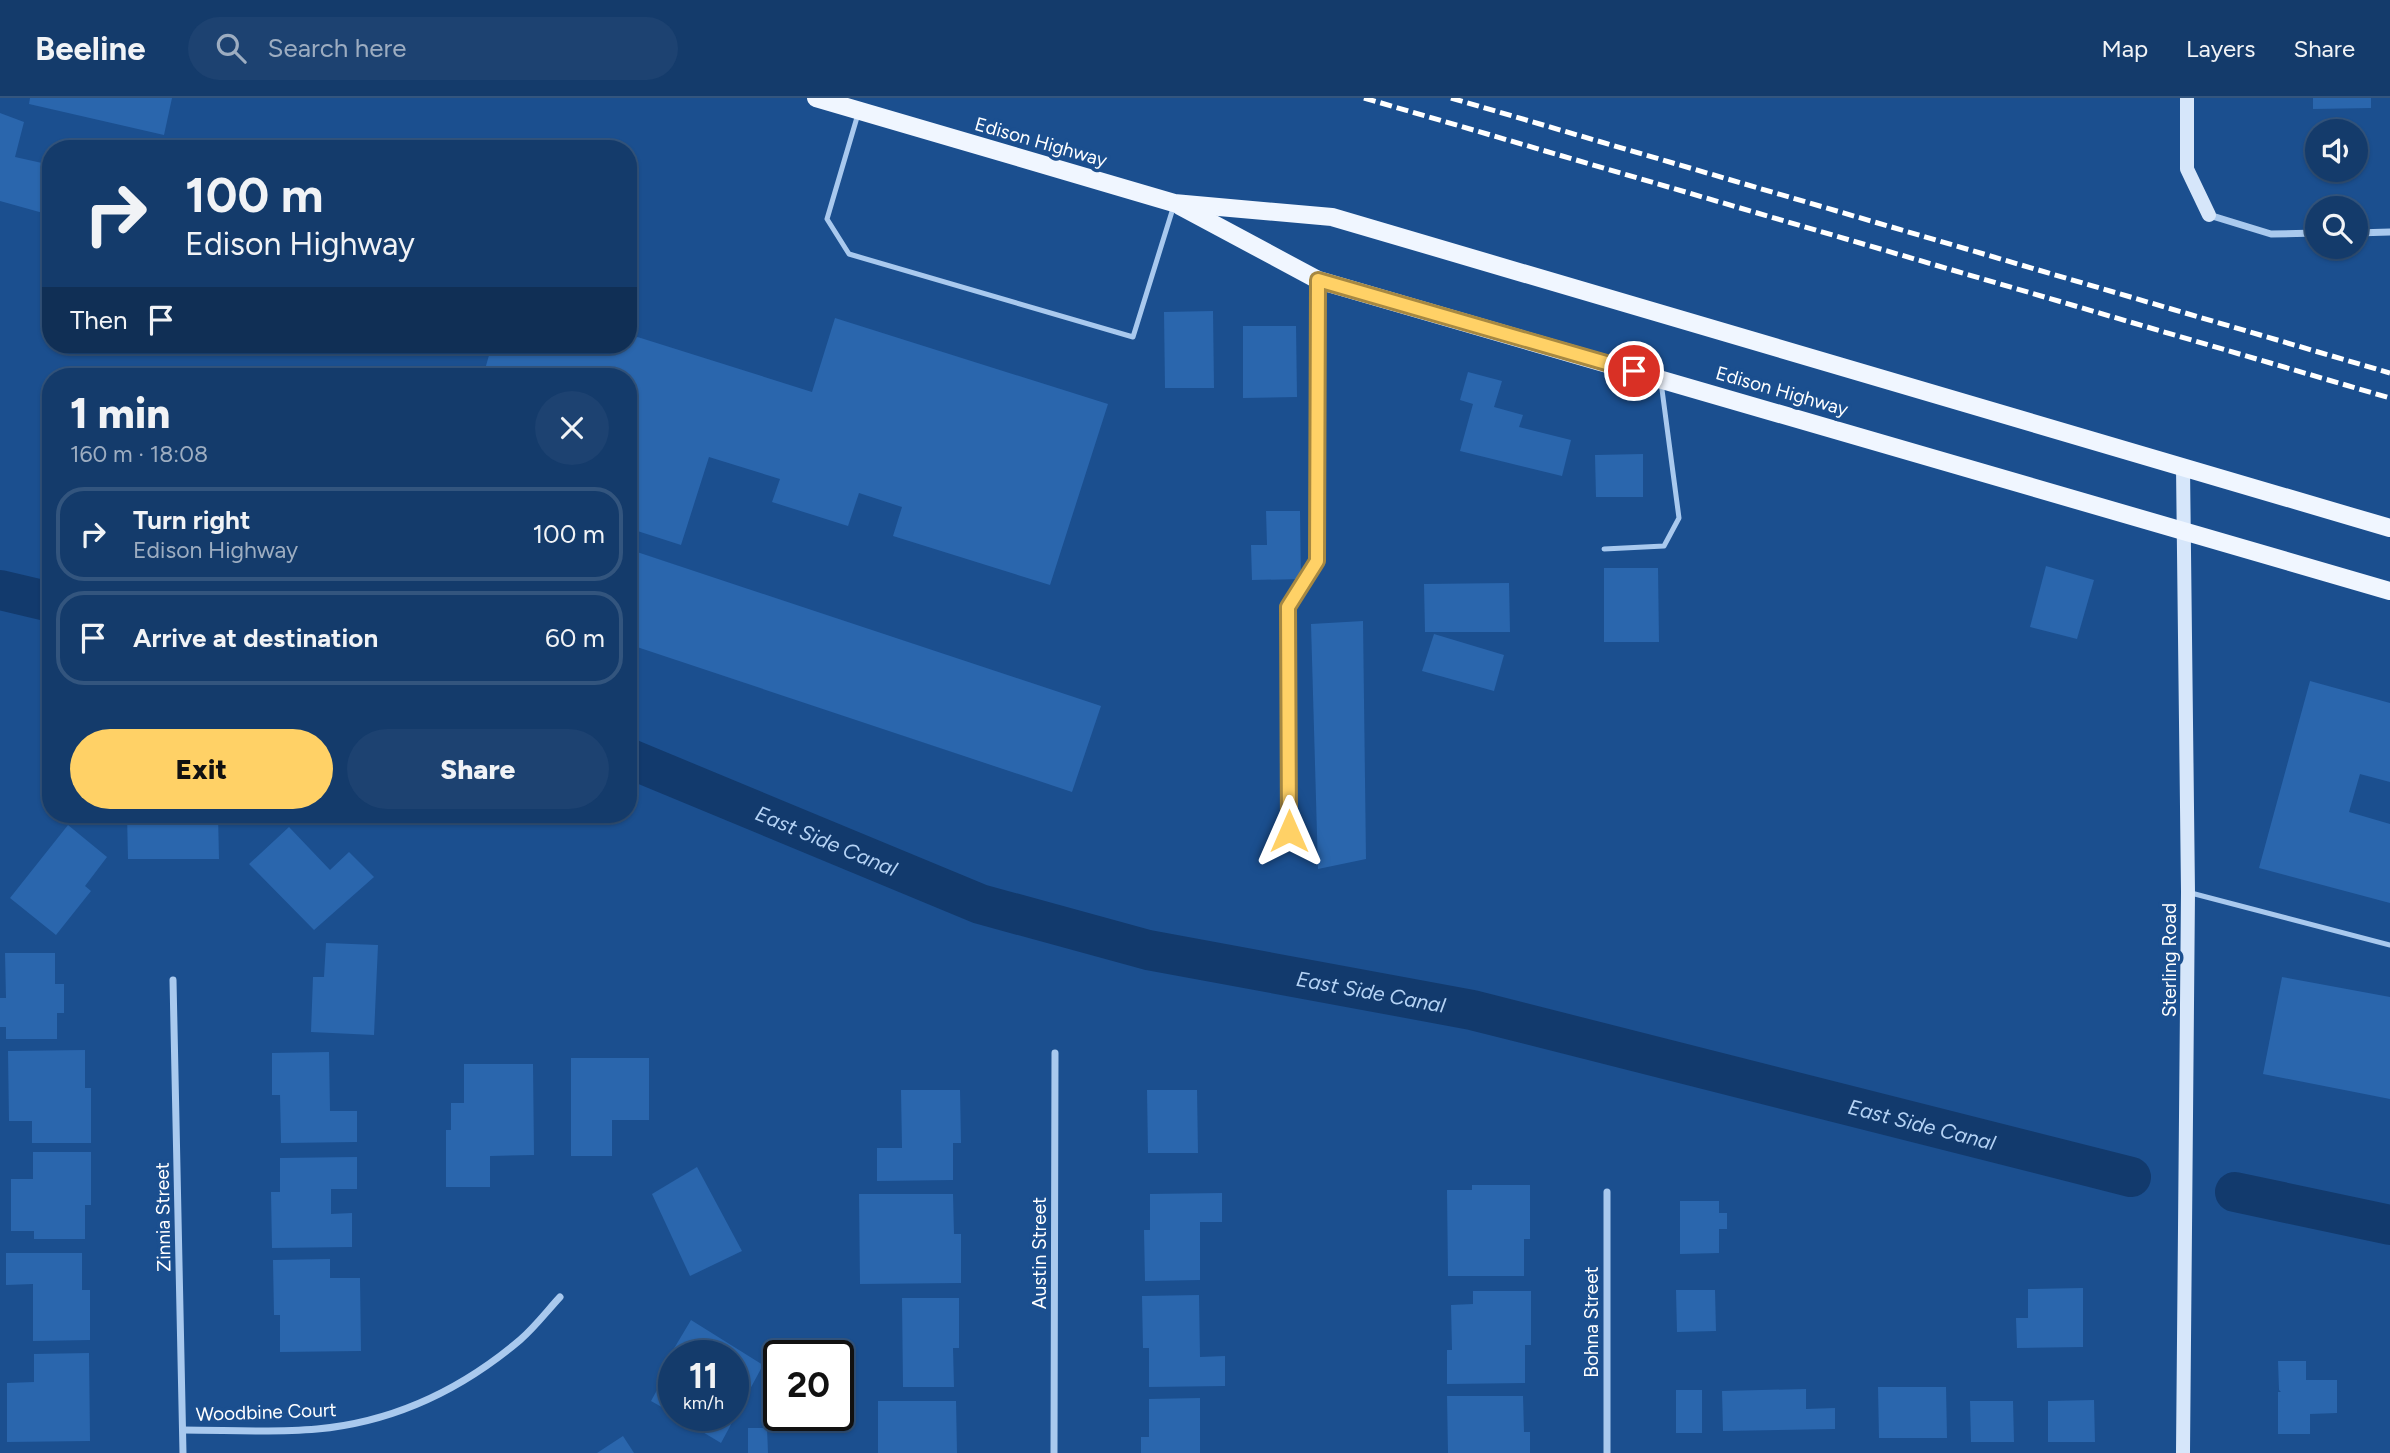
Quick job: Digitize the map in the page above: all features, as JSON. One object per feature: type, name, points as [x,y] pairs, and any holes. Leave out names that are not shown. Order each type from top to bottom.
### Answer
[{"type":"main road","name":"Edison Highway","points":[[816,98],[1174,203],[1332,217],[2390,528]]},
{"type":"main road","name":"Edison Highway","points":[[1174,203],[1318,280],[2390,591]]},
{"type":"street","points":[[2187,98],[2186,169],[2209,215],[2271,234],[2305,233]]},
{"type":"street","points":[[2368,233],[2390,232]]},
{"type":"street","name":"Sterling Road","points":[[2183,467],[2188,892],[2183,1453]]},
{"type":"street","name":"Zinnia Street","points":[[173,980],[183,1453]]},
{"type":"street","name":"Austin Street","points":[[1054,1453],[1055,1052]]},
{"type":"street","name":"Bohna Street","points":[[1607,1192],[1607,1453]]},
{"type":"street","name":"Woodbine Court","points":[[183,1430],[317,1429],[370,1421],[427,1401],[475,1376],[522,1338],[560,1297]]},
{"type":"lane","points":[[859,111],[827,219],[849,254],[862,258],[1133,337],[1174,203]]},
{"type":"lane","points":[[1289,831],[1288,607],[1317,561],[1318,280]]},
{"type":"lane","points":[[1604,549],[1664,546],[1679,518],[1661,378]]},
{"type":"lane","points":[[2188,892],[2390,946]]},
{"type":"building","points":[[30,98],[172,98],[164,135],[29,104]]},
{"type":"building","points":[[2313,98],[2371,98],[2371,108],[2313,109]]},
{"type":"building","points":[[0,113],[24,122],[15,157],[42,163],[42,213],[0,201]]},
{"type":"building","points":[[1213,311],[1214,388],[1165,388],[1164,312]]},
{"type":"building","points":[[835,318],[1108,404],[1050,585],[893,536],[902,507],[859,493],[848,526],[772,502],[780,479],[709,457],[681,545],[637,531],[637,368],[485,368],[489,354],[637,354],[637,337],[812,392]]},
{"type":"building","points":[[1243,326],[1296,326],[1297,397],[1243,398]]},
{"type":"building","points":[[1468,372],[1502,381],[1494,407],[1523,415],[1519,427],[1571,440],[1562,476],[1460,451],[1473,404],[1460,400]]},
{"type":"building","points":[[1643,454],[1643,497],[1596,497],[1595,455]]},
{"type":"building","points":[[1266,511],[1300,511],[1301,579],[1252,580],[1251,545],[1267,545]]},
{"type":"building","points":[[637,552],[1101,706],[1072,792],[637,647]]},
{"type":"building","points":[[2046,566],[2094,580],[2077,639],[2030,627]]},
{"type":"building","points":[[1604,568],[1658,568],[1659,642],[1604,642]]},
{"type":"building","points":[[1509,583],[1510,632],[1425,632],[1424,584]]},
{"type":"building","points":[[1363,621],[1366,859],[1318,869],[1311,624]]},
{"type":"building","points":[[1434,634],[1504,655],[1494,691],[1422,671]]},
{"type":"building","points":[[2310,681],[2390,703],[2390,782],[2360,774],[2349,812],[2390,824],[2390,903],[2259,868]]},
{"type":"building","points":[[127,823],[218,823],[219,859],[128,859]]},
{"type":"building","points":[[68,825],[107,857],[85,886],[91,891],[56,935],[10,898]]},
{"type":"building","points":[[289,827],[330,870],[349,852],[374,877],[314,930],[249,864]]},
{"type":"building","points":[[326,943],[378,945],[374,1035],[311,1032],[313,977],[324,977]]},
{"type":"building","points":[[5,953],[55,953],[55,984],[64,984],[64,1013],[57,1013],[57,1039],[6,1039],[6,1027],[0,1027],[0,998],[6,998]]},
{"type":"building","points":[[2282,977],[2390,997],[2390,1099],[2263,1074]]},
{"type":"building","points":[[85,1050],[85,1088],[91,1088],[91,1143],[32,1143],[32,1121],[9,1121],[8,1051]]},
{"type":"building","points":[[329,1052],[330,1111],[357,1111],[357,1142],[281,1143],[280,1095],[272,1095],[272,1053]]},
{"type":"building","points":[[571,1058],[649,1058],[649,1120],[612,1120],[612,1156],[571,1156]]},
{"type":"building","points":[[464,1064],[533,1064],[534,1155],[490,1156],[490,1187],[446,1187],[446,1130],[451,1130],[451,1103],[464,1103]]},
{"type":"building","points":[[901,1090],[960,1090],[961,1143],[953,1143],[953,1180],[877,1181],[877,1148],[902,1148]]},
{"type":"building","points":[[1147,1090],[1197,1090],[1198,1153],[1148,1153]]},
{"type":"building","points":[[33,1152],[91,1152],[91,1205],[85,1205],[85,1239],[34,1239],[34,1231],[11,1231],[11,1179],[33,1179]]},
{"type":"building","points":[[357,1157],[357,1189],[331,1189],[331,1214],[352,1213],[352,1247],[272,1248],[271,1192],[280,1192],[280,1158]]},
{"type":"building","points":[[697,1167],[742,1251],[690,1276],[652,1194]]},
{"type":"building","points":[[1472,1185],[1530,1185],[1530,1239],[1524,1239],[1524,1276],[1448,1276],[1447,1190],[1472,1190]]},
{"type":"building","points":[[1222,1193],[1222,1222],[1200,1222],[1200,1280],[1145,1281],[1144,1230],[1150,1230],[1150,1194]]},
{"type":"building","points":[[859,1194],[953,1194],[954,1234],[961,1234],[961,1283],[860,1284]]},
{"type":"building","points":[[1680,1201],[1719,1201],[1719,1213],[1727,1213],[1727,1229],[1719,1229],[1719,1253],[1680,1254]]},
{"type":"building","points":[[6,1253],[82,1253],[82,1290],[90,1290],[90,1340],[33,1341],[33,1284],[6,1285]]},
{"type":"building","points":[[330,1259],[330,1278],[360,1278],[361,1351],[280,1352],[280,1315],[274,1315],[273,1260]]},
{"type":"building","points":[[2083,1288],[2083,1347],[2017,1348],[2016,1318],[2028,1318],[2028,1289]]},
{"type":"building","points":[[1676,1290],[1715,1290],[1716,1331],[1677,1332]]},
{"type":"building","points":[[1473,1291],[1531,1291],[1531,1345],[1525,1345],[1525,1383],[1447,1384],[1447,1350],[1452,1350],[1451,1305],[1473,1304]]},
{"type":"building","points":[[1199,1295],[1200,1357],[1225,1356],[1225,1386],[1149,1387],[1149,1348],[1143,1348],[1142,1296]]},
{"type":"building","points":[[902,1298],[959,1298],[959,1348],[953,1348],[954,1387],[903,1387]]},
{"type":"building","points":[[691,1320],[723,1340],[679,1340]]},
{"type":"building","points":[[89,1353],[90,1441],[7,1442],[7,1383],[34,1382],[34,1354]]},
{"type":"building","points":[[749,1356],[763,1365],[749,1391]]},
{"type":"building","points":[[2278,1361],[2306,1361],[2306,1380],[2337,1380],[2337,1413],[2310,1414],[2310,1434],[2278,1434],[2278,1392],[2281,1392]]},
{"type":"building","points":[[1878,1387],[1946,1387],[1947,1438],[1879,1438]]},
{"type":"building","points":[[658,1388],[658,1405],[651,1401]]},
{"type":"building","points":[[1806,1389],[1806,1409],[1835,1408],[1835,1429],[1723,1431],[1722,1391]]},
{"type":"building","points":[[1676,1390],[1702,1390],[1702,1433],[1676,1433]]},
{"type":"building","points":[[1447,1396],[1523,1396],[1524,1432],[1530,1432],[1530,1453],[1448,1453]]},
{"type":"building","points":[[1200,1398],[1200,1453],[1141,1453],[1141,1437],[1149,1437],[1149,1399]]},
{"type":"building","points":[[2094,1400],[2095,1442],[2048,1442],[2048,1401]]},
{"type":"building","points":[[878,1401],[956,1401],[957,1453],[878,1453]]},
{"type":"building","points":[[1970,1401],[2013,1401],[2014,1442],[1971,1442]]},
{"type":"building","points":[[749,1428],[763,1428],[763,1431],[767,1431],[768,1453],[748,1453]]},
{"type":"building","points":[[701,1431],[727,1431],[721,1443]]},
{"type":"building","points":[[623,1436],[634,1453],[597,1453]]},
{"type":"waterway","name":"East Side Canal","points":[[0,590],[42,600]]},
{"type":"waterway","name":"East Side Canal","points":[[637,762],[980,904],[1148,950],[1472,1010],[2131,1177]]},
{"type":"waterway","name":"East Side Canal","points":[[2235,1192],[2390,1225]]},
{"type":"railway","points":[[1364,98],[2390,398]]},
{"type":"railway","points":[[1451,98],[2390,373]]},
{"type":"route","points":[[1289,831],[1288,607],[1317,561],[1318,280],[1634,371]]}]
